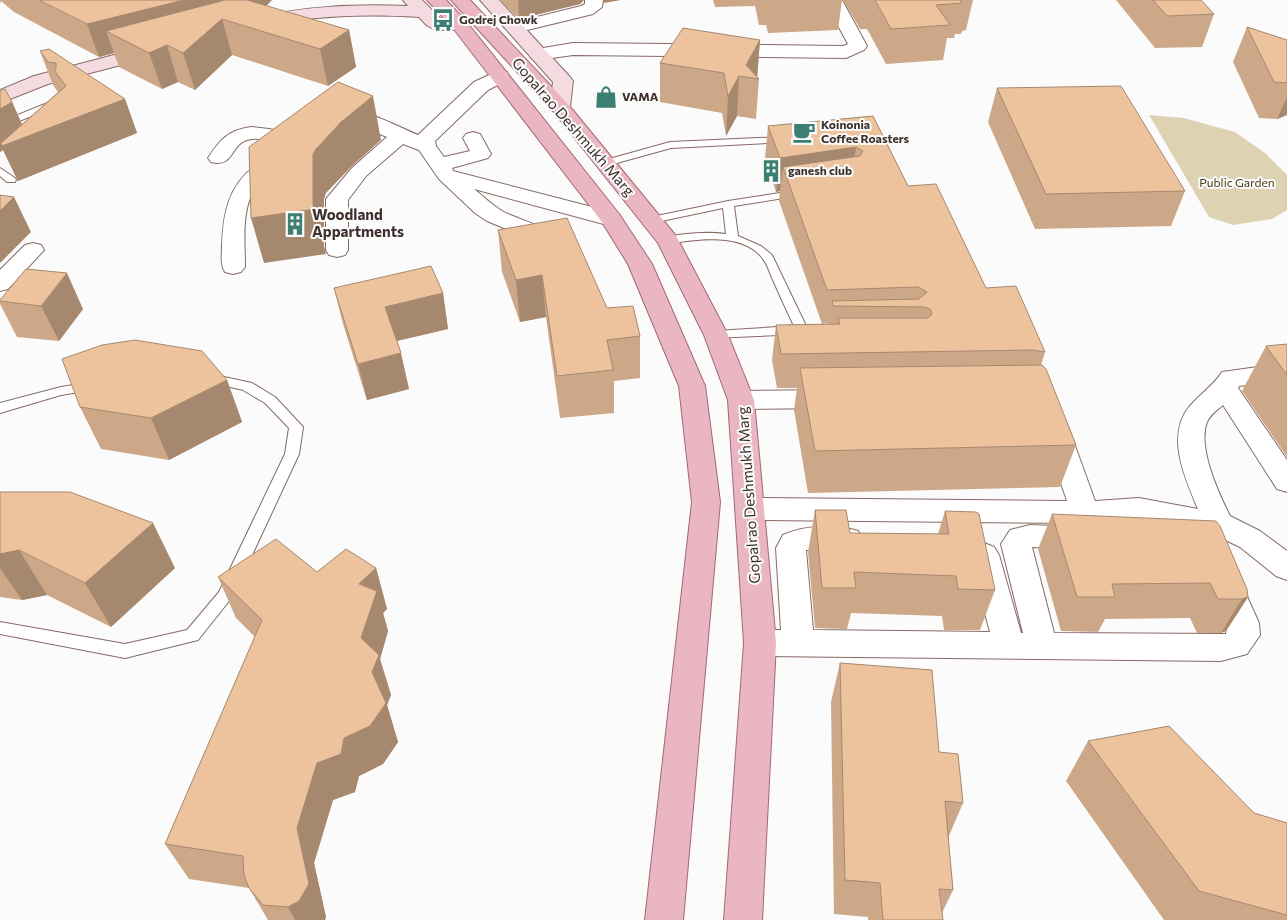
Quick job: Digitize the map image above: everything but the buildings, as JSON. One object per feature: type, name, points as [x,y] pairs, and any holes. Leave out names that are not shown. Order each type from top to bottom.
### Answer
[{"type":"main road","name":"Gopalrao Deshmukh Marg","points":[[439,7],[489,32],[560,107],[660,231],[716,335],[742,400],[760,643],[743,920]]},
{"type":"main road","name":"Gopalrao Deshmukh Marg","points":[[439,7],[500,76],[611,219],[640,264],[692,386],[706,502],[664,920]]},
{"type":"street","points":[[489,0],[563,81],[560,107]]},
{"type":"street","points":[[515,28],[587,10],[592,7],[594,0]]},
{"type":"street","points":[[538,54],[573,49],[846,52],[858,46],[833,0]]},
{"type":"street","points":[[239,28],[286,15],[306,6],[350,8],[439,7]]},
{"type":"street","points":[[0,97],[41,80],[173,45]]},
{"type":"street","points":[[500,76],[481,86],[425,140],[426,146],[442,170],[483,208],[495,216],[532,231],[557,246]]},
{"type":"street","points":[[233,267],[237,210],[241,193],[250,180],[337,117],[351,115],[426,146]]},
{"type":"street","points":[[218,158],[237,137],[248,134],[313,134]]},
{"type":"street","points":[[337,250],[337,199],[359,172],[401,135]]},
{"type":"street","points":[[442,170],[481,154],[473,138]]},
{"type":"street","points":[[442,170],[611,219]]},
{"type":"street","points":[[0,284],[33,250]]},
{"type":"street","points":[[760,643],[1203,648],[1221,648],[1236,645],[1244,635],[1243,623],[1214,543],[1204,492],[1190,438],[1195,418],[1225,388],[1231,378],[1287,372]]},
{"type":"street","points":[[1225,388],[1287,482]]},
{"type":"street","points":[[742,400],[854,398]]},
{"type":"street","points":[[1048,407],[1085,512]]},
{"type":"street","points":[[750,510],[1085,512],[1139,509],[1214,543]]},
{"type":"street","points":[[1042,646],[1016,544],[1020,538],[1030,536],[1109,539]]},
{"type":"street","points":[[798,643],[791,548],[793,543],[802,539],[879,539]]},
{"type":"street","points":[[965,539],[979,546],[984,554],[1009,645]]},
{"type":"street","points":[[1159,541],[1214,543],[1250,539],[1287,568]]},
{"type":"lane","points":[[0,126],[65,99]]},
{"type":"lane","points":[[606,163],[670,145],[799,139]]},
{"type":"lane","points":[[0,171],[11,180]]},
{"type":"lane","points":[[660,231],[728,204],[814,191]]},
{"type":"lane","points":[[728,204],[732,236]]},
{"type":"lane","points":[[660,231],[690,236],[732,236],[762,250],[768,257],[801,330],[812,343]]},
{"type":"lane","points":[[716,335],[801,330]]},
{"type":"lane","points":[[0,628],[125,651],[192,635],[225,596],[292,454],[296,427],[270,400],[248,386],[196,375]]},
{"type":"lane","points":[[0,408],[61,391],[110,383]]},
{"type":"green space","name":"Public Garden","points":[[1149,115],[1184,118],[1235,132],[1265,153],[1287,175],[1287,210],[1272,219],[1233,225],[1209,217]]},
{"type":"place","name":"Godrej Chowk","points":[[443,20]]},
{"type":"place","name":"VAMA","points":[[606,97]]},
{"type":"place","name":"Koinonia Coffee Roasters","points":[[804,132]]},
{"type":"place","name":"ganesh club","points":[[771,171]]},
{"type":"place","name":"Woodland Appartments","points":[[295,224]]}]
